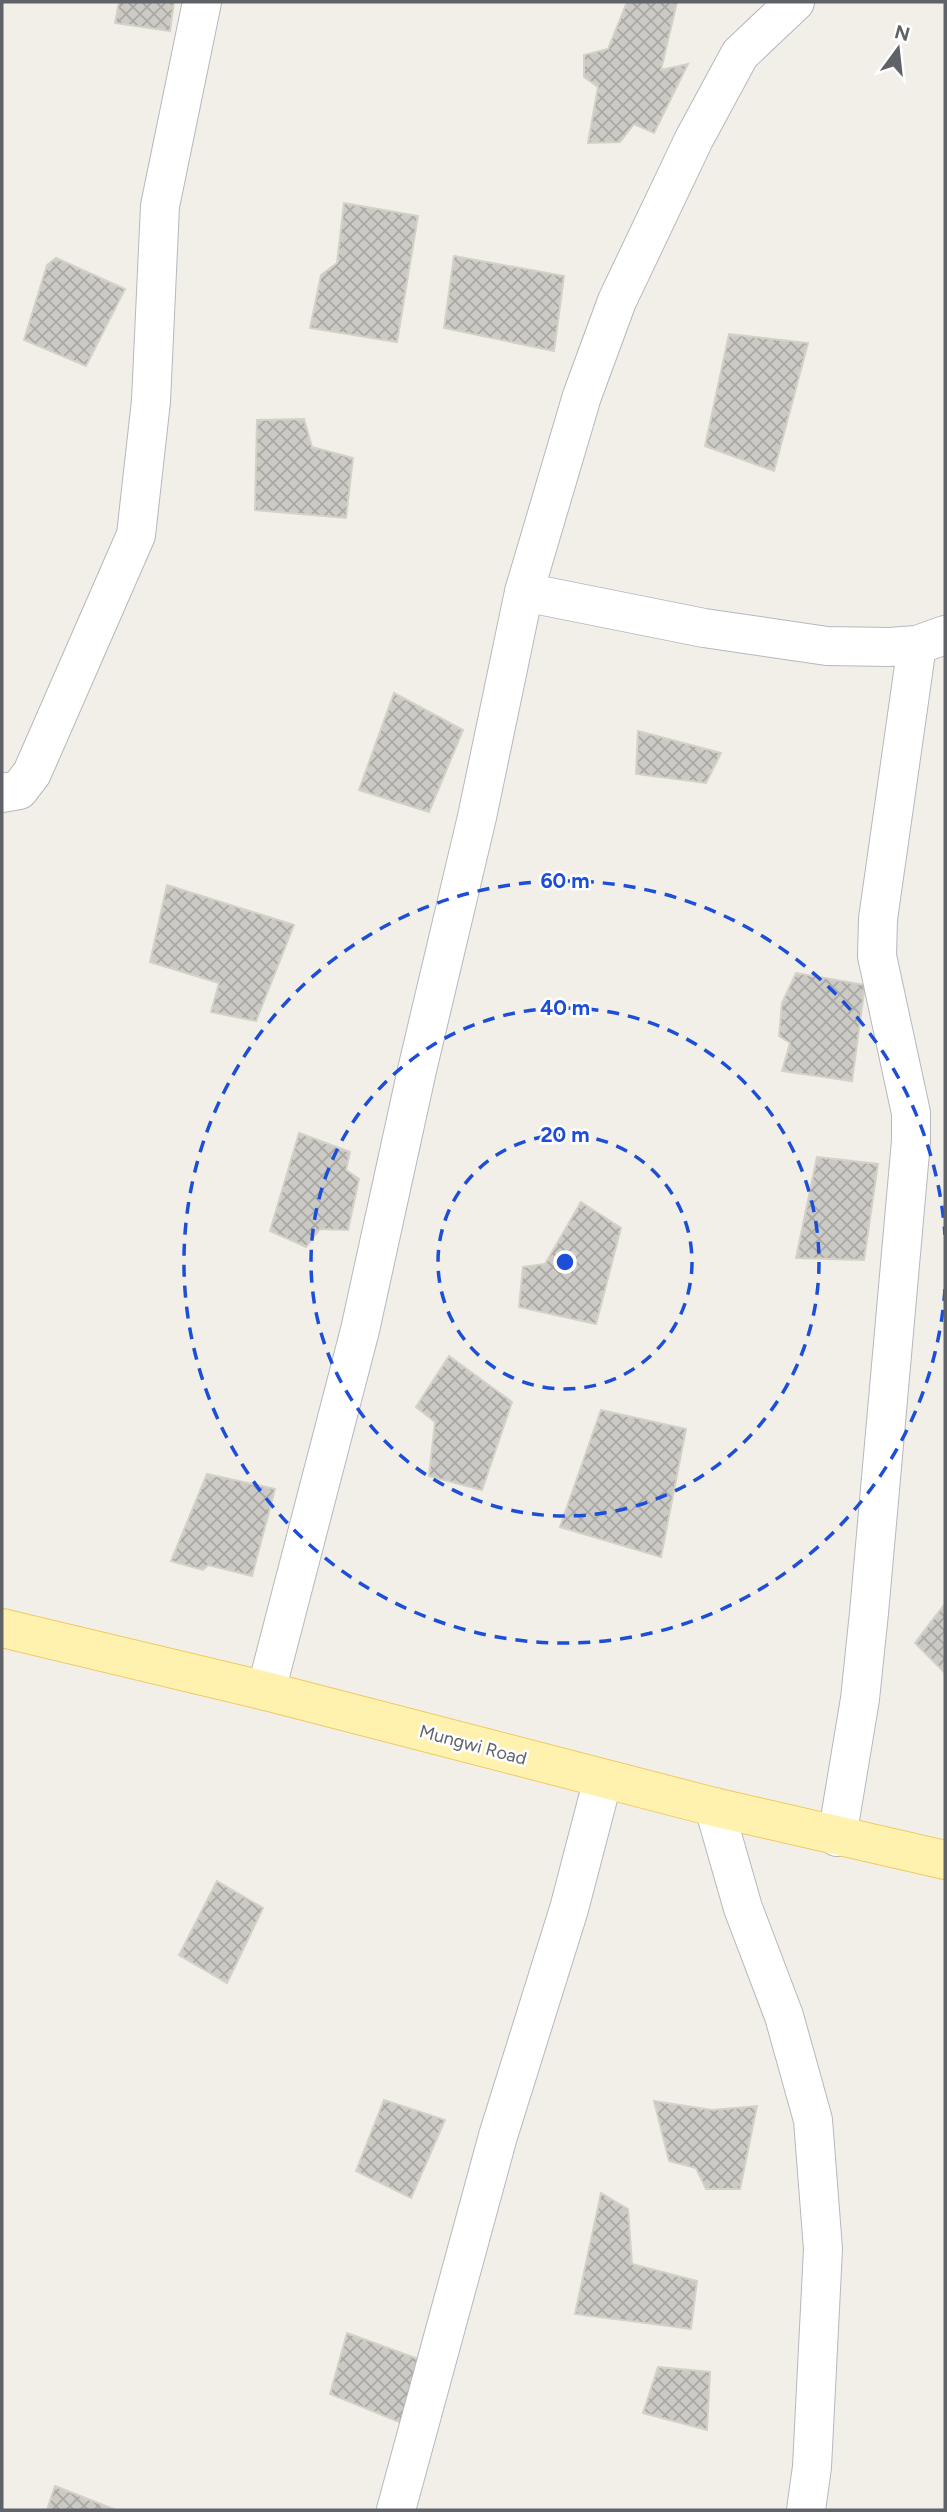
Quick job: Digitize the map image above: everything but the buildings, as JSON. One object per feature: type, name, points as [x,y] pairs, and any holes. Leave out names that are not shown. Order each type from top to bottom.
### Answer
[{"type":"main road","name":"Mungwi Road","points":[[2,1628],[266,1691],[714,1807],[945,1860]]},
{"type":"street","points":[[2,793],[19,790],[32,773],[136,535],[151,401],[160,206],[202,2]]},
{"type":"street","points":[[266,1691],[360,1330],[414,1083],[477,817],[524,592],[582,396],[617,301],[694,139],[740,54],[795,2]]},
{"type":"street","points":[[524,592],[704,628],[827,646],[889,648],[931,640],[878,919],[877,956],[911,1113],[911,1141],[868,1625],[860,1699],[838,1837]]},
{"type":"street","points":[[396,2510],[498,2136],[569,1909],[603,1779]]},
{"type":"street","points":[[714,1807],[743,1908],[784,2016],[813,2120],[823,2249],[812,2468],[807,2510]]}]
